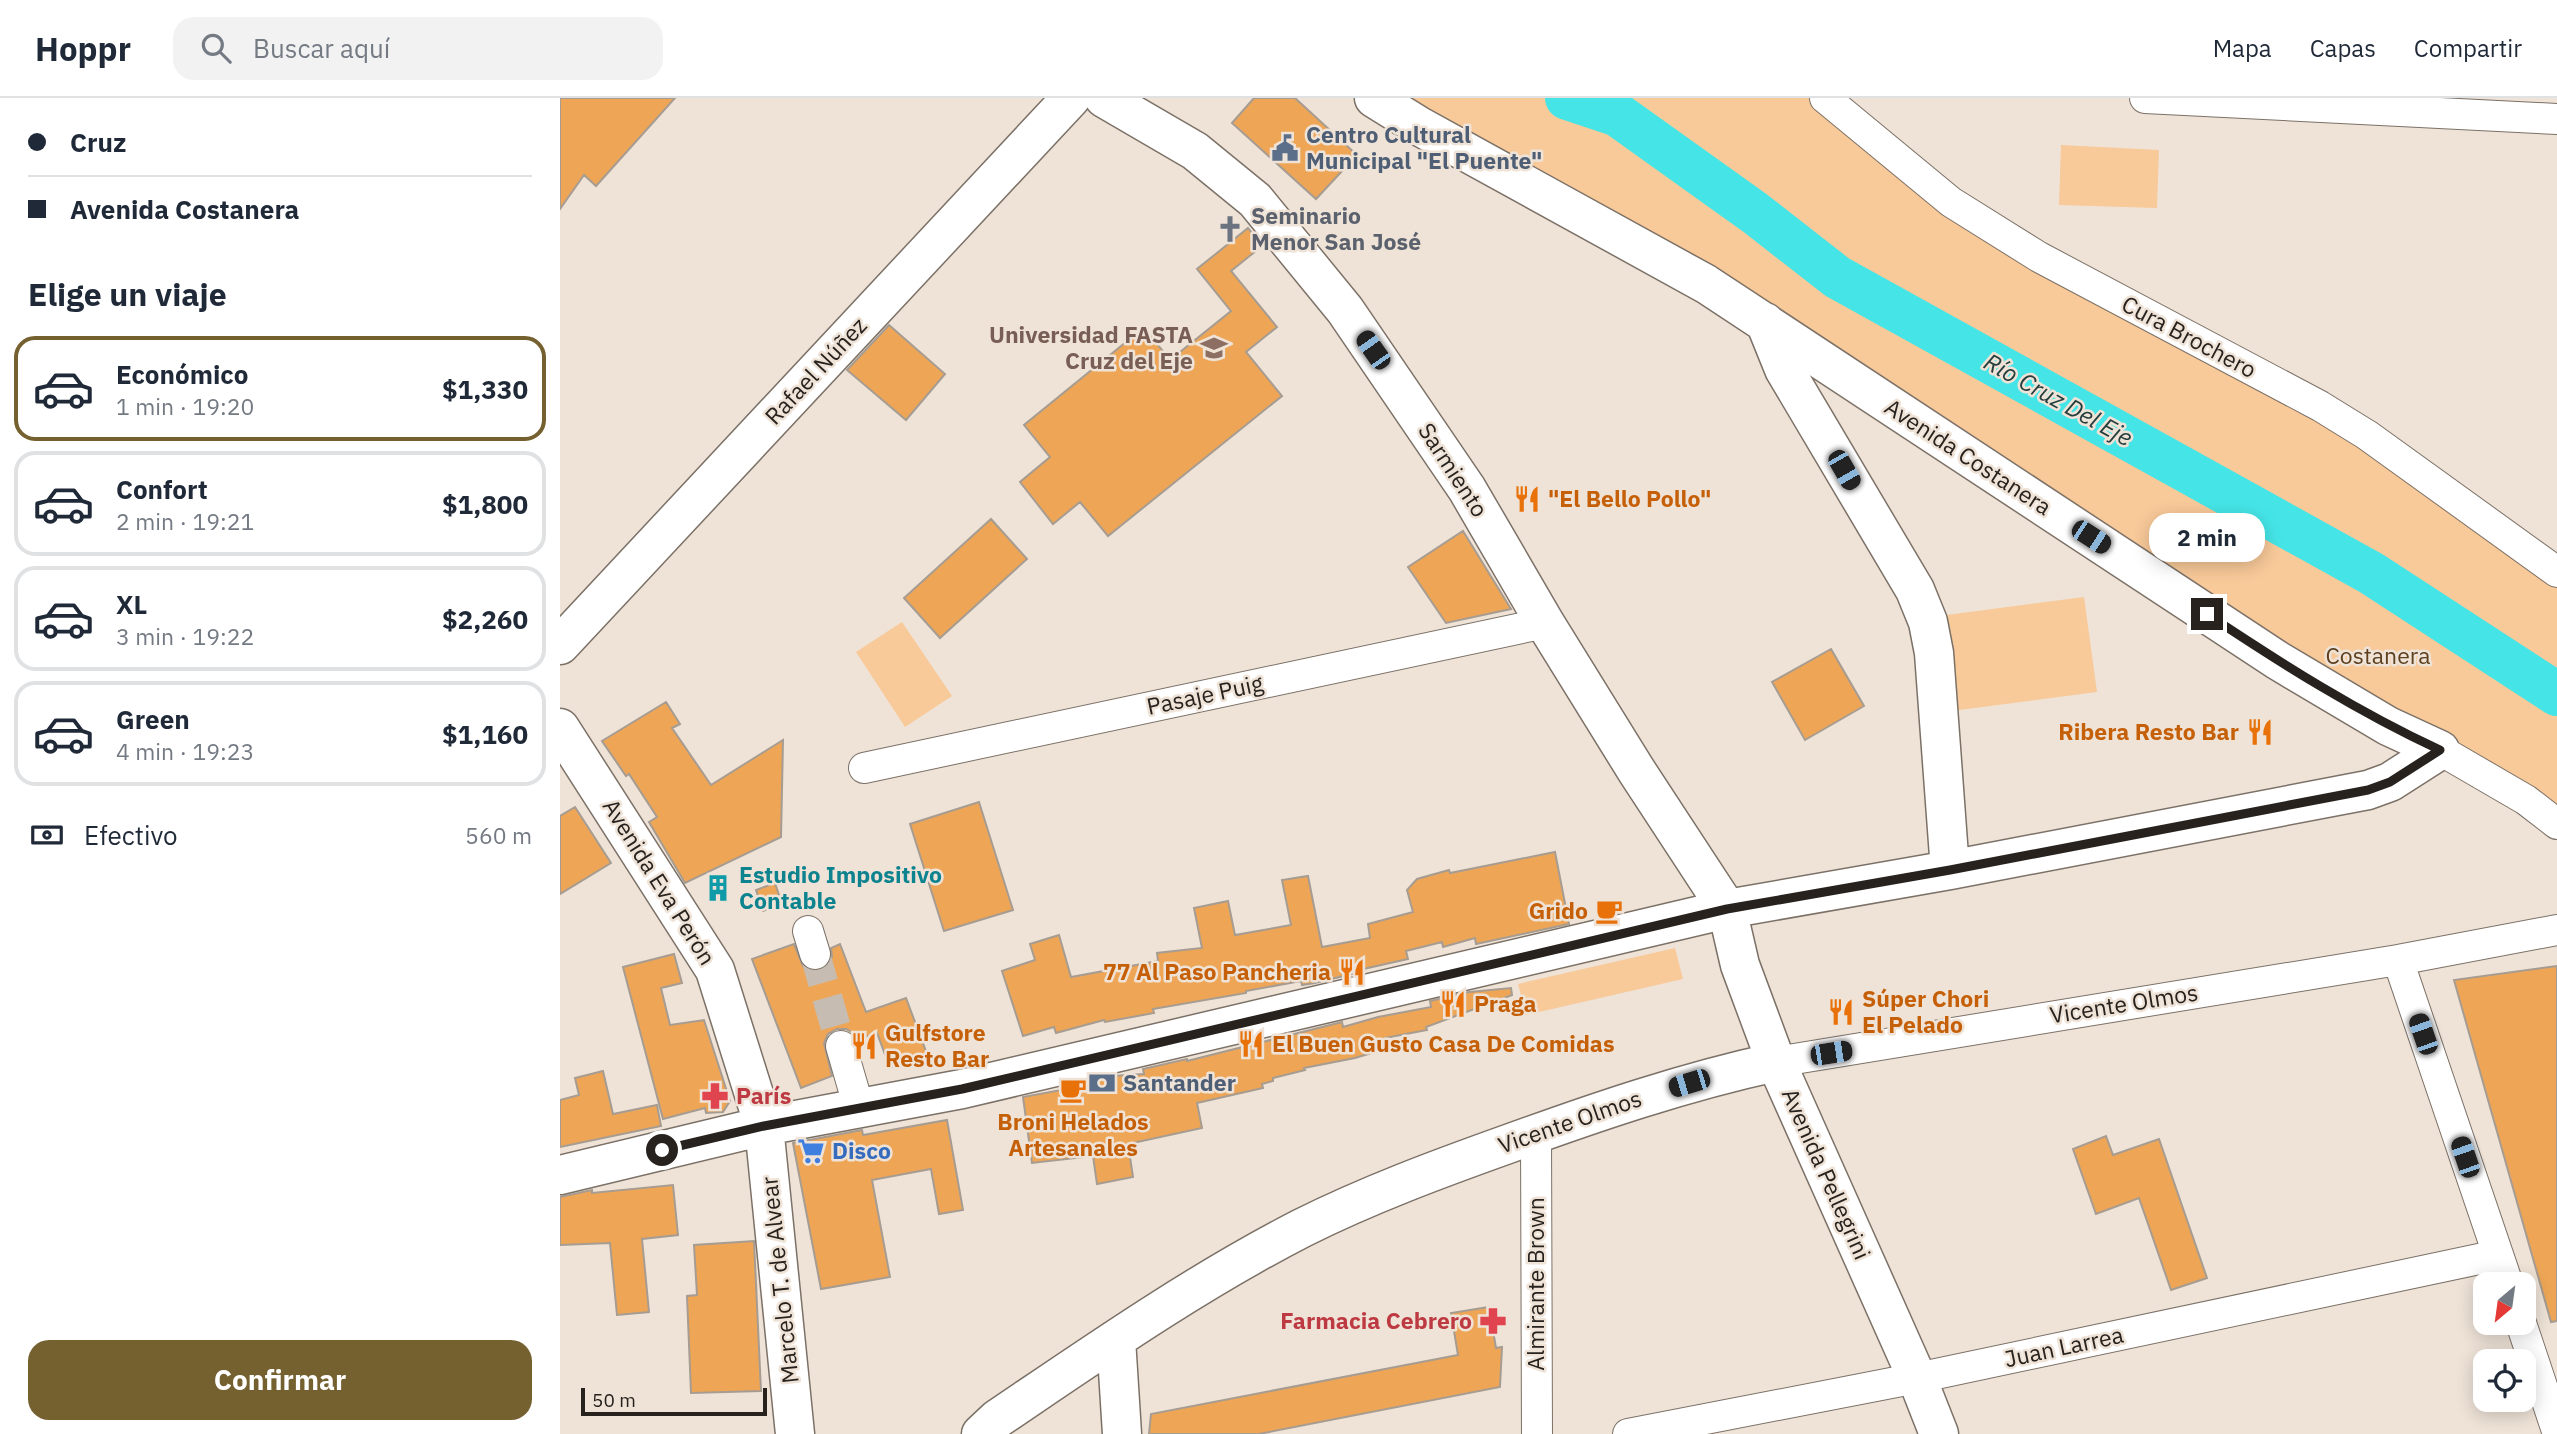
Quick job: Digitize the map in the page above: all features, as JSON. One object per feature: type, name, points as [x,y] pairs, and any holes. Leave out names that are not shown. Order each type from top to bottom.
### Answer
[{"type":"street","name":"Rafael Núñez","points":[[560,645],[1072,98]]},
{"type":"street","name":"Sarmiento","points":[[1104,98],[1195,151],[1255,200],[1345,310],[1467,489],[1545,623],[1636,770],[1727,909]]},
{"type":"street","name":"Avenida Costanera","points":[[1374,98],[1419,126],[1706,284],[2277,660],[2388,726],[2440,750],[2500,784],[2557,824]]},
{"type":"street","name":"Cura Brochero","points":[[1825,98],[1951,202],[2039,257],[2320,406],[2367,435],[2557,572]]},
{"type":"street","points":[[2145,98],[2557,119]]},
{"type":"street","points":[[1765,323],[1784,369],[1915,590],[1928,622],[1934,653],[1950,870]]},
{"type":"street","name":"Pasaje Puig","points":[[864,768],[1545,623]]},
{"type":"street","name":"Avenida Eva Perón","points":[[560,728],[715,970],[764,1126]]},
{"type":"street","points":[[560,1175],[764,1126],[962,1089],[1727,909],[1950,870],[2368,790],[2400,777],[2440,750]]},
{"type":"street","name":"Avenida Pellegrini","points":[[1727,909],[1741,965],[1776,1062],[1917,1378],[1939,1434]]},
{"type":"street","name":"Vicente Olmos","points":[[981,1434],[997,1419],[1115,1339],[1303,1228],[1421,1175],[1536,1133],[1710,1076],[1776,1062],[2398,960],[2557,930]]},
{"type":"street","points":[[2398,960],[2504,1272]]},
{"type":"street","points":[[841,1046],[859,1108]]},
{"type":"street","name":"Marcelo T. de Alvear","points":[[764,1126],[795,1434]]},
{"type":"street","name":"Almirante Brown","points":[[1536,1133],[1537,1434]]},
{"type":"street","name":"Juan Larrea","points":[[1628,1434],[1917,1378],[2498,1255]]},
{"type":"street","points":[[2525,1335],[2557,1431]]},
{"type":"street","points":[[1115,1339],[1122,1434]]},
{"type":"green space","name":"Costanera","points":[[1374,98],[1825,98],[1951,202],[2320,406],[2557,572],[2557,694],[2371,573],[1995,365],[2557,696],[2557,821]]},
{"type":"green space","points":[[2061,145],[2159,150],[2157,208],[2059,205]]},
{"type":"green space","points":[[2084,597],[2097,692],[1952,711],[1939,616]]},
{"type":"green space","points":[[902,622],[952,696],[905,727],[856,652]]},
{"type":"green space","points":[[1675,948],[1683,979],[1526,1015],[1518,984]]},
{"type":"building","points":[[560,98],[675,98],[596,186],[584,175],[560,209]]},
{"type":"building","points":[[1254,98],[1295,98],[1357,155],[1316,199],[1232,123]]},
{"type":"building","points":[[1248,228],[1262,246],[1231,271],[1277,327],[1246,352],[1282,396],[1108,536],[1080,502],[1053,524],[1020,482],[1050,457],[1024,425],[1137,333],[1150,335],[1170,360],[1231,311],[1197,269]]},
{"type":"building","points":[[889,325],[945,374],[906,420],[847,370]]},
{"type":"building","points":[[991,519],[1027,559],[940,638],[904,598]]},
{"type":"building","points":[[1463,531],[1511,609],[1446,623],[1408,567]]},
{"type":"building","points":[[1831,649],[1864,706],[1805,740],[1772,682]]},
{"type":"building","points":[[666,702],[680,724],[672,728],[711,785],[783,740],[781,837],[685,883],[649,822],[657,817],[629,774],[626,776],[602,741]]},
{"type":"building","points":[[979,802],[1013,910],[944,931],[910,824]]},
{"type":"building","points":[[575,807],[611,863],[560,894],[560,816]]},
{"type":"building","points":[[1555,852],[1569,924],[1476,944],[1475,938],[1443,947],[1442,942],[1406,951],[1408,959],[1315,983],[1302,985],[1301,981],[1153,1009],[1154,1013],[1105,1022],[1104,1020],[1056,1033],[1054,1027],[1023,1036],[1002,971],[1035,960],[1030,944],[1059,935],[1071,977],[1158,961],[1157,953],[1202,948],[1194,908],[1228,901],[1235,935],[1291,925],[1282,880],[1308,876],[1322,947],[1370,938],[1368,924],[1413,912],[1407,890],[1417,879],[1449,870],[1450,873]]},
{"type":"building","points":[[775,883],[782,904],[763,911],[756,890]]},
{"type":"building","points":[[794,944],[803,966],[812,971],[827,966],[832,957],[831,948],[840,944],[866,1012],[906,998],[927,1054],[890,1068],[877,1033],[857,1040],[853,1033],[846,1029],[837,1029],[828,1034],[824,1043],[832,1076],[801,1088],[752,959]]},
{"type":"building","points":[[674,954],[682,983],[661,988],[670,1025],[704,1020],[730,1101],[723,1112],[706,1113],[705,1108],[663,1119],[623,967]]},
{"type":"building","points":[[2557,966],[2557,1321],[2551,1322],[2454,980]]},
{"type":"building","points":[[1511,988],[1512,995],[1426,1027],[1427,1030],[1385,1038],[1388,1048],[1304,1068],[1305,1070],[1273,1078],[1273,1081],[1262,1084],[1263,1088],[1197,1103],[1202,1128],[1128,1144],[1133,1177],[1097,1184],[1093,1156],[1032,1163],[1023,1097],[1083,1086],[1083,1083],[1112,1076],[1144,1074],[1143,1069],[1187,1061],[1342,1022],[1343,1027],[1431,1007],[1430,1001],[1469,992]]},
{"type":"building","points":[[603,1071],[613,1114],[657,1105],[661,1126],[560,1147],[560,1100],[579,1095],[575,1078]]},
{"type":"building","points":[[947,1120],[963,1210],[939,1214],[931,1169],[872,1180],[890,1277],[821,1289],[793,1143],[862,1130],[863,1135]]},
{"type":"building","points":[[2106,1136],[2113,1155],[2159,1139],[2207,1278],[2171,1290],[2139,1198],[2096,1214],[2073,1149]]},
{"type":"building","points":[[673,1185],[678,1235],[642,1239],[649,1312],[617,1315],[610,1243],[560,1245],[560,1197],[592,1190],[592,1193]]},
{"type":"building","points":[[754,1241],[761,1391],[691,1393],[687,1296],[697,1295],[694,1245]]},
{"type":"building","points":[[1489,1307],[1496,1348],[1502,1347],[1500,1387],[1259,1434],[1149,1434],[1151,1414],[1458,1355],[1451,1313]]},
{"type":"waterway","name":"Río Cruz Del Eje","points":[[1567,98],[1618,115],[1755,213],[1837,277],[2371,573],[2557,694]]},
{"type":"tunnel","points":[[815,954],[841,1046]]},
{"type":"place","name":"Centro Cultural Municipal \"El Puente\"","points":[[1285,148]]},
{"type":"place","name":"Seminario Menor San José","points":[[1230,229]]},
{"type":"place","name":"Universidad FASTA Cruz del Eje","points":[[1214,348]]},
{"type":"place","name":"\"El Bello Pollo\"","points":[[1527,499]]},
{"type":"place","name":"Ribera Resto Bar","points":[[2260,732]]},
{"type":"place","name":"Estudio Impositivo Contable","points":[[718,888]]},
{"type":"place","name":"Grido","points":[[1609,911]]},
{"type":"place","name":"77 Al Paso Pancheria","points":[[1352,972]]},
{"type":"place","name":"Praga","points":[[1453,1004]]},
{"type":"place","name":"Súper Chori El Pelado","points":[[1841,1012]]},
{"type":"place","name":"El Buen Gusto Casa De Comidas","points":[[1251,1044]]},
{"type":"place","name":"Gulfstore Resto Bar","points":[[864,1046]]},
{"type":"place","name":"Santander","points":[[1102,1083]]},
{"type":"place","name":"Broni Helados Artesanales","points":[[1073,1090]]},
{"type":"place","name":"París","points":[[715,1096]]},
{"type":"place","name":"Disco","points":[[811,1151]]},
{"type":"place","name":"Farmacia Cebrero","points":[[1493,1321]]},
{"type":"route","points":[[662,1150],[764,1126],[962,1089],[1727,909],[1950,870],[2368,790],[2410,771],[2440,750],[2388,726],[2342,700],[2207,614]]}]
